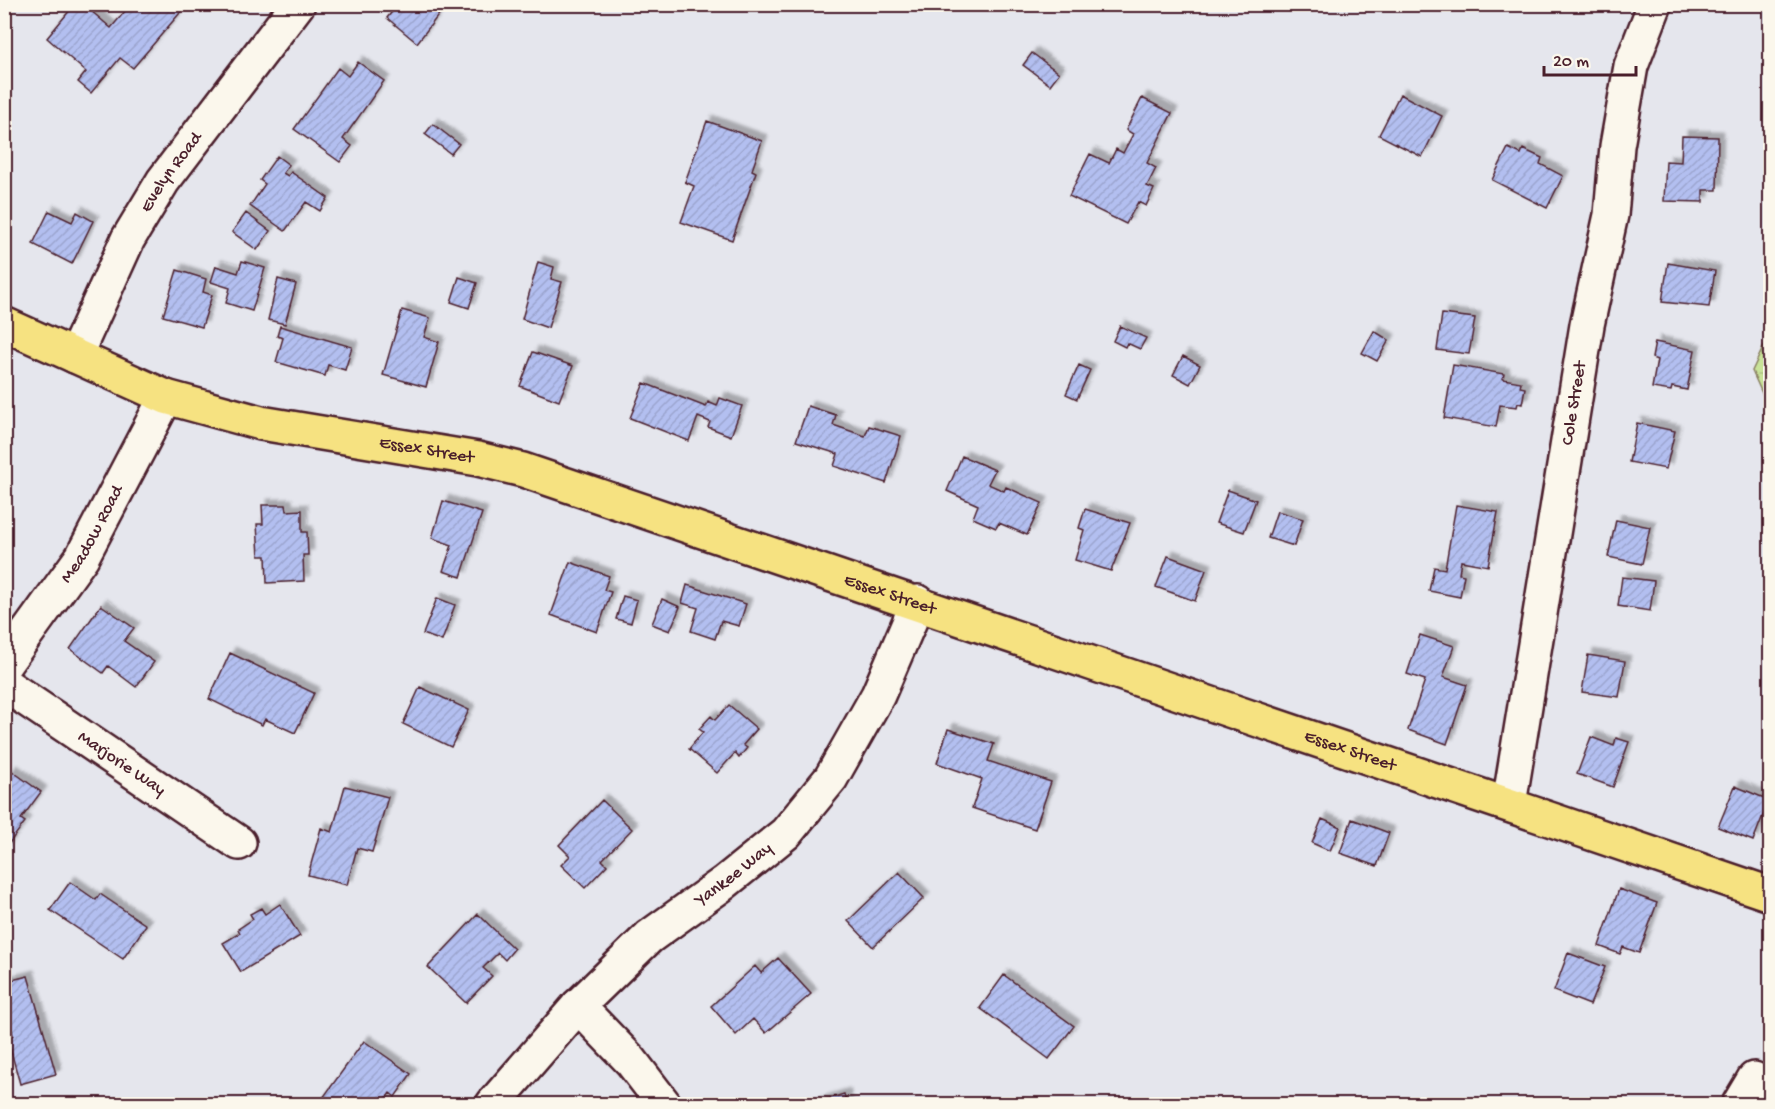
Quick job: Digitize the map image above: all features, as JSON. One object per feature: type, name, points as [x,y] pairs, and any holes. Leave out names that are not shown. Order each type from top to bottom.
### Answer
[{"type":"main road","name":"Essex Street","points":[[4,324],[166,397],[261,423],[478,459],[523,470],[918,602],[1770,894]]},
{"type":"street","name":"Evelyn Road","points":[[75,356],[128,239],[163,181],[298,4]]},
{"type":"street","name":"Cole Street","points":[[1509,804],[1587,325],[1611,214],[1617,146],[1631,66],[1655,4]]},
{"type":"street","name":"Meadow Road","points":[[4,665],[82,557],[166,397]]},
{"type":"street","name":"Yankee Way","points":[[493,1104],[578,1006],[649,937],[724,883],[786,833],[831,778],[878,695],[918,602]]},
{"type":"street","name":"Marjorie Way","points":[[4,684],[239,843]]},
{"type":"street","points":[[578,1006],[631,1061],[664,1104]]},
{"type":"street","points":[[1739,1104],[1754,1079],[1770,1089]]},
{"type":"green space","points":[[1770,333],[1770,411],[1752,371]]},
{"type":"building","points":[[75,4],[83,4],[111,28],[131,4],[182,4],[185,7],[133,68],[120,58],[91,93],[78,82],[86,72],[47,38]]},
{"type":"building","points":[[398,4],[447,4],[417,43],[387,18]]},
{"type":"building","points":[[1032,53],[1059,73],[1050,85],[1023,65]]},
{"type":"building","points":[[358,62],[384,81],[343,139],[352,146],[340,162],[294,129],[338,68],[348,76]]},
{"type":"building","points":[[1400,94],[1442,116],[1422,157],[1379,135]]},
{"type":"building","points":[[1142,98],[1172,113],[1147,163],[1156,168],[1147,186],[1154,189],[1146,206],[1138,202],[1126,224],[1069,196],[1090,154],[1109,163],[1116,149],[1123,153],[1133,134],[1126,130]]},
{"type":"building","points":[[707,121],[762,141],[752,170],[756,172],[732,240],[681,222],[694,186],[685,182]]},
{"type":"building","points":[[433,124],[459,144],[451,154],[425,134]]},
{"type":"building","points":[[1682,136],[1718,137],[1717,190],[1703,190],[1703,202],[1664,201],[1666,161],[1681,162]]},
{"type":"building","points":[[1508,148],[1521,154],[1523,149],[1542,158],[1540,164],[1563,176],[1547,208],[1492,180]]},
{"type":"building","points":[[277,156],[289,165],[283,173],[288,176],[291,172],[328,198],[320,211],[306,202],[285,231],[250,206],[265,184],[260,180]]},
{"type":"building","points":[[49,211],[72,222],[77,212],[93,221],[72,264],[33,244]]},
{"type":"building","points":[[246,213],[270,231],[257,250],[232,232]]},
{"type":"building","points":[[242,261],[265,268],[252,311],[226,303],[230,288],[211,282],[216,266],[238,273]]},
{"type":"building","points":[[538,262],[554,267],[551,279],[562,282],[548,328],[522,319]]},
{"type":"building","points":[[1668,263],[1715,271],[1709,307],[1662,302]]},
{"type":"building","points":[[177,270],[206,279],[203,292],[212,295],[202,327],[163,316]]},
{"type":"building","points":[[459,277],[477,283],[469,308],[451,302]]},
{"type":"building","points":[[278,279],[296,284],[285,324],[268,320]]},
{"type":"building","points":[[402,310],[430,318],[424,337],[439,342],[426,387],[383,375]]},
{"type":"building","points":[[1442,314],[1475,318],[1469,354],[1437,350]]},
{"type":"building","points":[[280,326],[352,347],[345,370],[328,365],[325,376],[276,362],[283,338],[277,336]]},
{"type":"building","points":[[1120,326],[1146,338],[1140,349],[1127,343],[1125,347],[1113,341]]},
{"type":"building","points":[[1374,331],[1389,340],[1377,361],[1362,353]]},
{"type":"building","points":[[1655,342],[1695,350],[1687,390],[1672,387],[1671,391],[1652,388],[1657,360],[1652,358]]},
{"type":"building","points":[[533,352],[573,366],[559,401],[520,386]]},
{"type":"building","points":[[1183,356],[1200,365],[1190,384],[1173,375]]},
{"type":"building","points":[[1079,365],[1090,370],[1077,399],[1066,394]]},
{"type":"building","points":[[1453,365],[1504,374],[1503,379],[1521,382],[1520,387],[1525,388],[1522,404],[1518,403],[1517,407],[1500,405],[1496,427],[1444,418]]},
{"type":"building","points":[[644,383],[706,407],[708,402],[717,406],[720,398],[742,406],[731,436],[708,427],[710,422],[698,417],[689,441],[630,418]]},
{"type":"building","points":[[808,406],[836,415],[833,425],[865,436],[869,426],[901,436],[886,483],[834,466],[838,454],[796,441]]},
{"type":"building","points":[[1637,423],[1675,431],[1666,469],[1629,462]]},
{"type":"building","points":[[962,456],[995,470],[988,484],[1004,491],[1006,487],[1042,503],[1027,535],[999,523],[996,528],[973,518],[978,505],[947,491]]},
{"type":"building","points":[[1228,490],[1256,500],[1244,532],[1216,523]]},
{"type":"building","points":[[443,501],[482,513],[461,577],[443,571],[452,545],[432,538]]},
{"type":"building","points":[[262,505],[286,505],[287,511],[302,510],[302,532],[307,532],[308,555],[303,555],[304,581],[267,583],[266,556],[259,556],[257,524],[263,524]]},
{"type":"building","points":[[1456,505],[1498,512],[1488,566],[1461,561],[1459,574],[1464,575],[1460,597],[1429,591],[1434,567],[1445,569]]},
{"type":"building","points":[[1085,509],[1130,523],[1111,571],[1075,560],[1084,530],[1079,528]]},
{"type":"building","points":[[1277,511],[1303,519],[1294,546],[1268,538]]},
{"type":"building","points":[[1616,520],[1650,527],[1642,564],[1608,557]]},
{"type":"building","points":[[1168,556],[1206,570],[1195,601],[1156,587]]},
{"type":"building","points":[[570,562],[609,576],[604,590],[611,592],[597,632],[551,615]]},
{"type":"building","points":[[1622,577],[1654,581],[1650,611],[1618,606]]},
{"type":"building","points":[[687,585],[746,604],[739,626],[721,621],[715,639],[691,631],[698,608],[682,603]]},
{"type":"building","points":[[623,596],[637,600],[631,623],[616,619]]},
{"type":"building","points":[[437,598],[455,605],[442,641],[423,634]]},
{"type":"building","points":[[662,599],[680,607],[670,631],[652,624]]},
{"type":"building","points":[[101,605],[134,628],[124,641],[154,662],[136,687],[108,666],[103,673],[70,649]]},
{"type":"building","points":[[1420,635],[1454,646],[1443,677],[1467,685],[1447,744],[1408,730],[1425,680],[1407,674]]},
{"type":"building","points":[[230,653],[314,693],[295,733],[265,719],[262,725],[209,699]]},
{"type":"building","points":[[1588,655],[1625,661],[1619,697],[1582,692]]},
{"type":"building","points":[[420,687],[469,710],[451,747],[403,724]]},
{"type":"building","points":[[729,705],[757,729],[743,745],[747,748],[739,758],[735,753],[717,773],[689,749],[703,732],[699,729],[711,716],[715,720]]},
{"type":"building","points":[[948,729],[994,744],[988,761],[1051,782],[1035,829],[972,808],[982,779],[937,763]]},
{"type":"building","points":[[1591,737],[1614,746],[1616,738],[1629,742],[1613,787],[1577,774]]},
{"type":"building","points":[[12,771],[41,792],[21,819],[25,822],[4,850],[4,781]]},
{"type":"building","points":[[345,786],[388,797],[372,852],[357,848],[347,885],[308,875],[321,828],[332,832]]},
{"type":"building","points":[[1735,786],[1769,800],[1753,841],[1718,827]]},
{"type":"building","points":[[602,800],[632,829],[602,860],[607,865],[585,888],[561,865],[570,856],[559,845]]},
{"type":"building","points":[[1322,819],[1340,827],[1330,851],[1312,843]]},
{"type":"building","points":[[1352,819],[1389,833],[1377,866],[1340,853]]},
{"type":"building","points":[[899,872],[924,898],[873,947],[848,921]]},
{"type":"building","points":[[70,882],[96,900],[100,894],[146,925],[123,959],[50,910]]},
{"type":"building","points":[[1619,889],[1657,903],[1639,953],[1623,947],[1620,954],[1599,946]]},
{"type":"building","points":[[280,904],[300,936],[241,972],[223,943],[240,933],[238,929],[253,919],[250,914],[261,908],[265,914]]},
{"type":"building","points":[[478,914],[514,949],[505,960],[498,953],[483,968],[492,976],[466,1003],[428,967]]},
{"type":"building","points":[[1568,953],[1605,967],[1590,1005],[1554,991]]},
{"type":"building","points":[[778,958],[811,994],[766,1033],[753,1019],[736,1035],[711,1006],[755,966],[761,973]]},
{"type":"building","points":[[1004,975],[1074,1026],[1049,1059],[980,1008]]},
{"type":"building","points":[[28,976],[56,1074],[20,1084],[7,1037],[13,1035],[8,1017],[4,1018],[4,982]]},
{"type":"building","points":[[364,1041],[411,1074],[395,1097],[390,1093],[382,1104],[323,1104],[320,1102]]},
{"type":"building","points":[[844,1094],[847,1104],[812,1104]]}]
